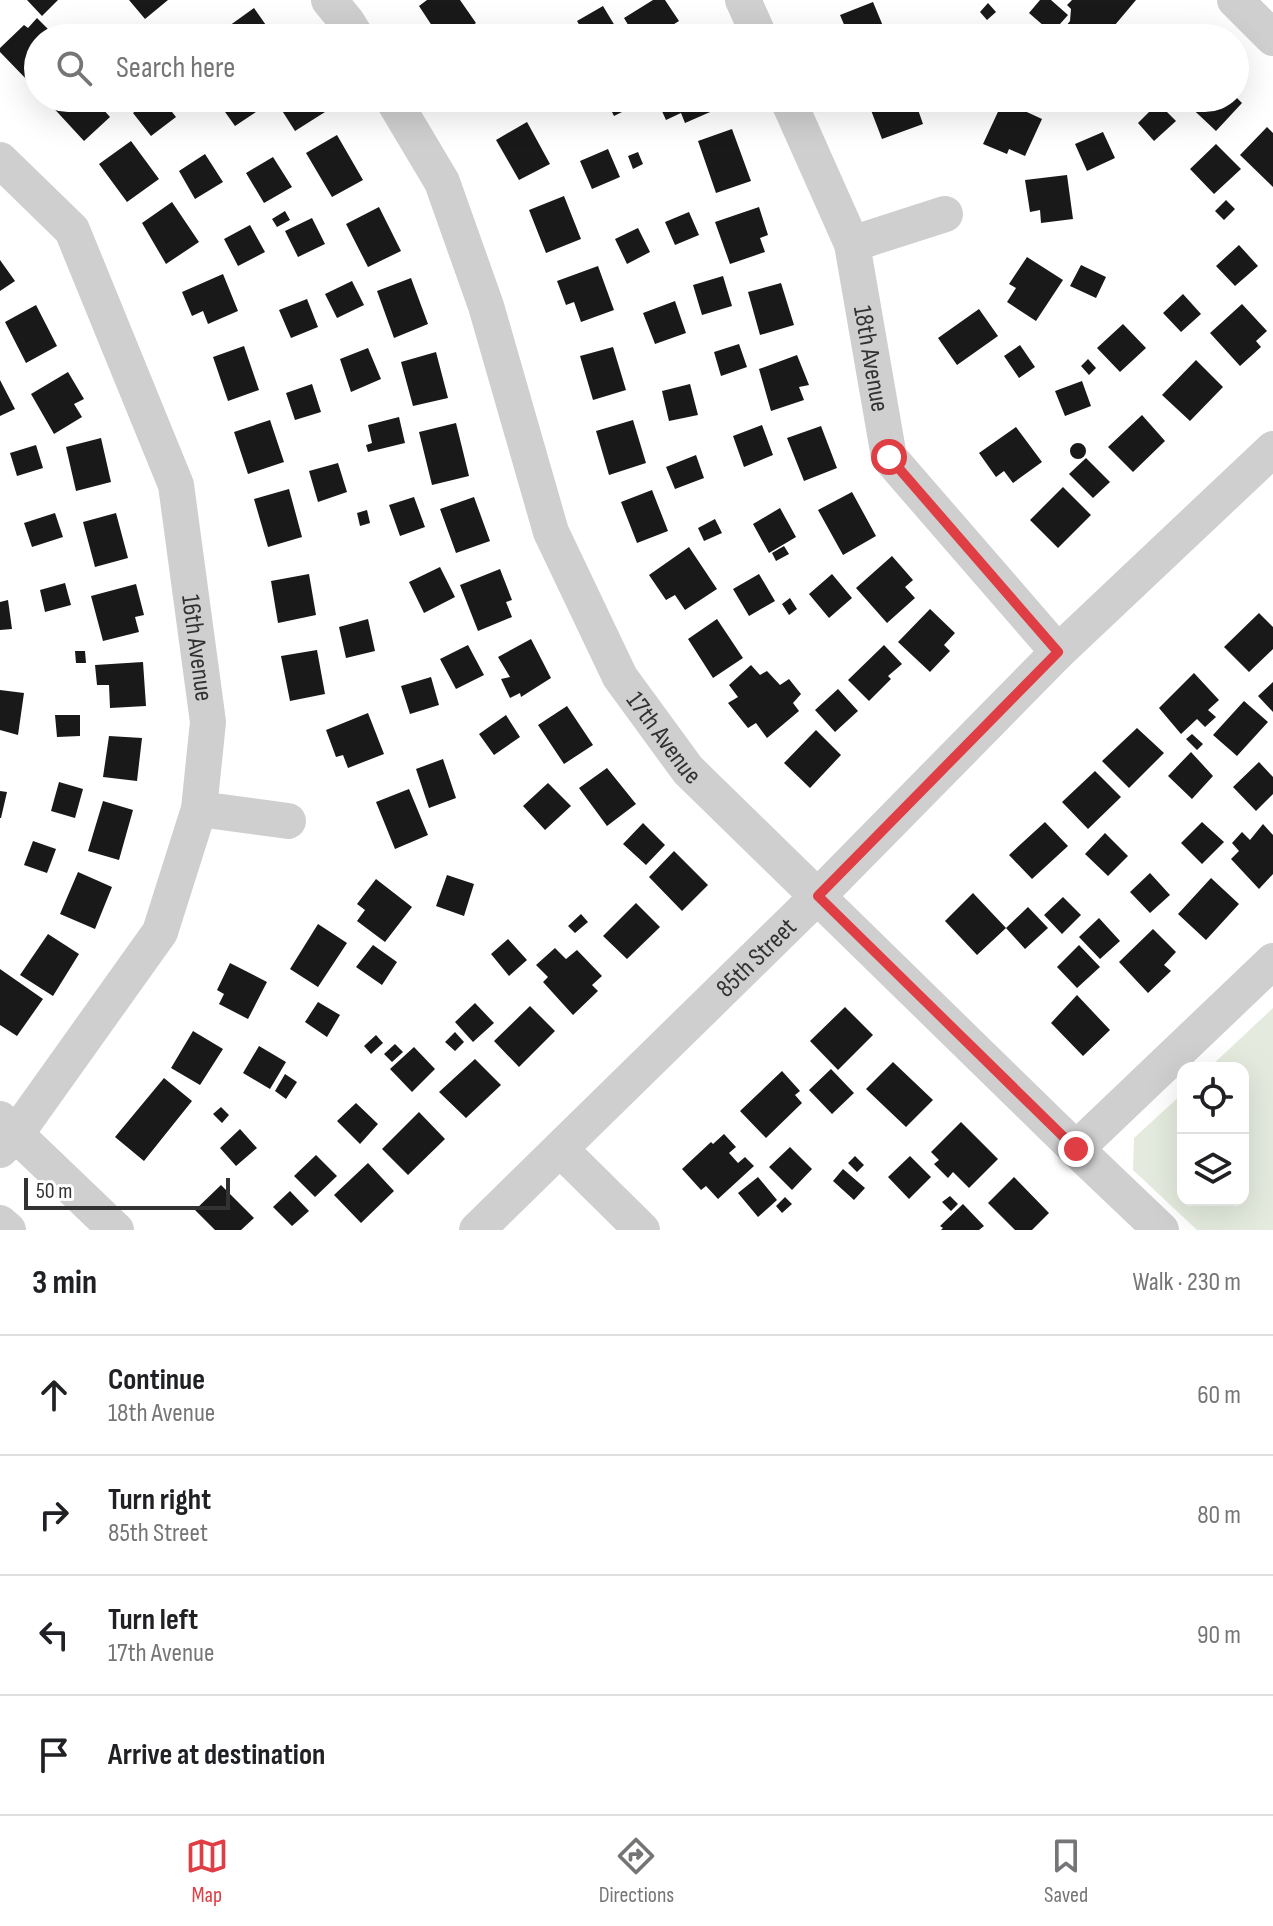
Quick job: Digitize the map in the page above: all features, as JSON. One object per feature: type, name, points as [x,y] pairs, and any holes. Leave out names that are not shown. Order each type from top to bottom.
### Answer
[{"type":"street","points":[[329,0],[348,24]]},
{"type":"street","points":[[743,0],[754,24]]},
{"type":"street","points":[[1235,0],[1273,38]]},
{"type":"street","name":"17th Avenue","points":[[400,112],[442,182],[486,306],[551,532],[620,677],[688,770],[1161,1230]]},
{"type":"street","name":"18th Avenue","points":[[793,112],[852,244],[889,457],[1058,652]]},
{"type":"street","name":"16th Avenue","points":[[0,160],[72,230],[176,485],[208,722],[199,809],[160,932],[5,1134]]},
{"type":"street","points":[[852,244],[945,214]]},
{"type":"street","name":"85th Street","points":[[477,1230],[818,896],[1058,652],[1273,449]]},
{"type":"street","points":[[199,809],[288,821]]},
{"type":"street","points":[[1076,1149],[1273,961]]},
{"type":"street","points":[[5,1134],[116,1230]]},
{"type":"street","points":[[560,1149],[642,1230]]},
{"type":"street","points":[[0,1223],[8,1230]]},
{"type":"shaded area","points":[[1273,1008],[1273,1230],[1197,1230],[1133,1170],[1134,1138],[1177,1099],[1177,1206],[1249,1206],[1249,1062],[1215,1062]]},
{"type":"building","points":[[27,0],[58,0],[42,16]]},
{"type":"building","points":[[129,0],[168,0],[145,19]]},
{"type":"building","points":[[427,0],[460,0],[476,23],[431,24],[419,6]]},
{"type":"building","points":[[653,0],[665,0],[679,21],[674,24],[628,24],[624,18]]},
{"type":"building","points":[[1040,0],[1051,0],[1068,15],[1060,24],[1042,24],[1029,13]]},
{"type":"building","points":[[1072,0],[1136,0],[1116,24],[1068,24],[1071,9],[1067,5]]},
{"type":"building","points":[[873,2],[882,24],[844,24],[840,15]]},
{"type":"building","points":[[988,3],[996,12],[987,20],[980,12]]},
{"type":"building","points":[[603,6],[614,24],[579,24],[577,21]]},
{"type":"building","points":[[254,8],[265,24],[232,24]]},
{"type":"building","points":[[24,25],[24,77],[0,52],[0,48]]},
{"type":"building","points":[[57,112],[106,112],[110,117],[84,141]]},
{"type":"building","points":[[172,112],[176,117],[151,136],[133,113]]},
{"type":"building","points":[[225,112],[256,112],[235,126]]},
{"type":"building","points":[[283,112],[325,112],[295,131]]},
{"type":"building","points":[[662,112],[710,112],[685,123],[681,113],[666,120]]},
{"type":"building","points":[[872,112],[919,112],[923,124],[882,139]]},
{"type":"building","points":[[998,112],[1027,112],[1042,119],[1025,156],[1009,149],[1007,154],[983,144]]},
{"type":"building","points":[[1149,112],[1167,112],[1176,121],[1154,141],[1138,123]]},
{"type":"building","points":[[1196,112],[1234,112],[1216,131]]},
{"type":"building","points":[[527,122],[550,164],[519,180],[496,140]]},
{"type":"building","points":[[1267,127],[1273,133],[1273,187],[1240,155]]},
{"type":"building","points":[[732,129],[751,181],[716,193],[698,141]]},
{"type":"building","points":[[1103,132],[1115,158],[1087,171],[1075,144]]},
{"type":"building","points":[[337,135],[363,180],[332,197],[306,153]]},
{"type":"building","points":[[131,141],[159,179],[127,202],[99,164]]},
{"type":"building","points":[[1216,144],[1241,169],[1214,194],[1190,169]]},
{"type":"building","points":[[608,149],[620,177],[592,189],[580,161]]},
{"type":"building","points":[[638,152],[643,164],[633,169],[628,156]]},
{"type":"building","points":[[205,154],[223,182],[195,199],[179,171]]},
{"type":"building","points":[[273,157],[292,187],[264,203],[246,173]]},
{"type":"building","points":[[1067,175],[1073,219],[1041,223],[1040,210],[1030,212],[1025,180]]},
{"type":"building","points":[[564,196],[581,239],[546,253],[529,210]]},
{"type":"building","points":[[1226,200],[1235,209],[1224,220],[1215,211]]},
{"type":"building","points":[[172,202],[199,242],[166,264],[142,223]]},
{"type":"building","points":[[379,207],[401,251],[368,267],[346,224]]},
{"type":"building","points":[[759,207],[768,235],[760,238],[765,252],[730,264],[715,222]]},
{"type":"building","points":[[285,211],[290,220],[277,227],[272,219]]},
{"type":"building","points":[[689,212],[699,235],[675,245],[665,222]]},
{"type":"building","points":[[312,218],[325,244],[298,257],[285,231]]},
{"type":"building","points":[[250,225],[265,252],[238,266],[224,239]]},
{"type":"building","points":[[638,228],[650,252],[627,264],[615,239]]},
{"type":"building","points":[[1239,245],[1258,266],[1235,286],[1216,266]]},
{"type":"building","points":[[1027,257],[1063,280],[1036,321],[1007,302],[1016,288],[1009,284]]},
{"type":"building","points":[[0,260],[15,281],[0,291]]},
{"type":"building","points":[[1081,265],[1106,277],[1096,298],[1070,286]]},
{"type":"building","points":[[598,266],[614,310],[581,322],[574,302],[566,305],[557,281]]},
{"type":"building","points":[[223,274],[238,311],[208,324],[203,311],[192,316],[182,292]]},
{"type":"building","points":[[723,276],[732,306],[702,315],[693,285]]},
{"type":"building","points":[[411,278],[428,324],[394,338],[377,291]]},
{"type":"building","points":[[352,281],[364,305],[337,318],[325,294]]},
{"type":"building","points":[[781,283],[794,325],[760,335],[748,292]]},
{"type":"building","points":[[1183,294],[1201,314],[1181,332],[1163,313]]},
{"type":"building","points":[[307,299],[318,327],[291,338],[279,310]]},
{"type":"building","points":[[675,301],[686,333],[655,344],[643,313]]},
{"type":"building","points":[[1242,304],[1267,331],[1256,341],[1261,347],[1240,366],[1210,333]]},
{"type":"building","points":[[36,305],[57,346],[26,363],[5,322]]},
{"type":"building","points":[[979,309],[998,336],[957,365],[938,338]]},
{"type":"building","points":[[1123,324],[1146,348],[1120,372],[1097,348]]},
{"type":"building","points":[[739,344],[747,367],[721,376],[714,352]]},
{"type":"building","points":[[1020,345],[1035,367],[1019,378],[1004,356]]},
{"type":"building","points":[[244,346],[259,390],[228,401],[213,357]]},
{"type":"building","points":[[613,347],[626,390],[593,400],[580,356]]},
{"type":"building","points":[[368,348],[381,379],[351,392],[340,359]]},
{"type":"building","points":[[436,352],[448,398],[413,406],[401,362]]},
{"type":"building","points":[[797,355],[809,385],[799,387],[804,400],[771,411],[759,369]]},
{"type":"building","points":[[1088,359],[1096,368],[1089,375],[1081,366]]},
{"type":"building","points":[[1196,360],[1223,387],[1190,421],[1162,395]]},
{"type":"building","points":[[68,372],[84,399],[74,404],[82,417],[54,434],[31,394]]},
{"type":"building","points":[[0,380],[15,409],[0,416]]},
{"type":"building","points":[[1082,381],[1091,406],[1065,416],[1055,391]]},
{"type":"building","points":[[312,384],[321,412],[295,420],[286,393]]},
{"type":"building","points":[[690,384],[698,415],[669,421],[662,391]]},
{"type":"building","points":[[1142,415],[1165,441],[1133,472],[1108,447]]},
{"type":"building","points":[[399,417],[405,443],[368,452],[366,445],[372,443],[368,425]]},
{"type":"building","points":[[270,420],[284,462],[248,474],[234,432]]},
{"type":"building","points":[[633,420],[646,463],[609,475],[596,431]]},
{"type":"building","points":[[456,423],[469,476],[432,485],[419,432]]},
{"type":"building","points":[[762,425],[773,455],[744,467],[733,436]]},
{"type":"building","points":[[821,426],[837,468],[804,481],[787,438]]},
{"type":"building","points":[[1016,427],[1042,462],[1013,483],[1004,471],[996,477],[979,453]]},
{"type":"building","points":[[101,438],[111,482],[76,491],[66,447]]},
{"type":"building","points":[[1078,443],[1084,445],[1084,457],[1078,459],[1072,457],[1070,451],[1072,445]]},
{"type":"building","points":[[36,445],[43,468],[17,476],[10,453]]},
{"type":"building","points":[[696,455],[704,478],[675,489],[666,467]]},
{"type":"building","points":[[1086,458],[1110,482],[1093,498],[1069,474]]},
{"type":"building","points":[[338,463],[347,492],[318,502],[309,471]]},
{"type":"building","points":[[1063,487],[1091,515],[1058,548],[1030,520]]},
{"type":"building","points":[[289,489],[302,537],[268,547],[254,499]]},
{"type":"building","points":[[652,490],[668,531],[637,543],[621,502]]},
{"type":"building","points":[[852,492],[876,536],[843,555],[818,510]]},
{"type":"building","points":[[414,497],[425,527],[400,536],[389,505]]},
{"type":"building","points":[[474,497],[490,541],[456,553],[440,509]]},
{"type":"building","points":[[780,508],[796,537],[769,553],[753,524]]},
{"type":"building","points":[[367,510],[370,523],[360,526],[357,513]]},
{"type":"building","points":[[55,513],[63,537],[32,547],[24,523]]},
{"type":"building","points":[[116,513],[128,558],[95,567],[83,522]]},
{"type":"building","points":[[715,519],[722,533],[704,541],[698,528]]},
{"type":"building","points":[[784,546],[789,554],[776,561],[772,553]]},
{"type":"building","points":[[689,547],[717,589],[685,610],[675,595],[666,600],[649,575]]},
{"type":"building","points":[[892,556],[913,580],[905,587],[915,598],[887,623],[856,588]]},
{"type":"building","points":[[440,567],[455,597],[424,613],[409,582]]},
{"type":"building","points":[[500,569],[512,600],[506,602],[512,617],[478,631],[460,585]]},
{"type":"building","points":[[309,574],[316,615],[278,623],[271,581]]},
{"type":"building","points":[[759,574],[775,601],[749,616],[733,589]]},
{"type":"building","points":[[832,574],[852,598],[829,618],[809,594]]},
{"type":"building","points":[[65,583],[71,605],[45,612],[40,590]]},
{"type":"building","points":[[136,584],[144,615],[135,617],[139,632],[103,641],[91,596]]},
{"type":"building","points":[[790,598],[797,609],[789,615],[782,604]]},
{"type":"building","points":[[8,600],[12,629],[0,630],[0,602]]},
{"type":"building","points":[[930,609],[955,633],[944,645],[950,651],[930,672],[898,642]]},
{"type":"building","points":[[1259,613],[1273,627],[1273,649],[1249,672],[1224,647]]},
{"type":"building","points":[[368,619],[375,651],[346,658],[339,627]]},
{"type":"building","points":[[717,619],[743,658],[713,678],[688,639]]},
{"type":"building","points":[[531,639],[551,678],[521,697],[520,693],[510,698],[501,679],[510,677],[498,657]]},
{"type":"building","points":[[468,645],[484,675],[456,689],[440,659]]},
{"type":"building","points":[[884,645],[902,664],[888,676],[891,679],[869,701],[848,680]]},
{"type":"building","points":[[317,650],[325,694],[290,701],[281,656]]},
{"type":"building","points":[[75,651],[85,651],[86,663],[76,663]]},
{"type":"building","points":[[143,662],[146,706],[110,708],[109,685],[97,685],[95,665]]},
{"type":"building","points":[[751,665],[760,675],[767,671],[780,685],[789,679],[801,694],[793,703],[799,711],[767,738],[756,723],[748,728],[728,703],[738,697],[729,685]]},
{"type":"building","points":[[1194,673],[1219,700],[1208,710],[1216,717],[1205,727],[1197,719],[1181,734],[1159,708]]},
{"type":"building","points":[[431,677],[439,705],[410,714],[401,686]]},
{"type":"building","points":[[1273,682],[1273,712],[1258,696]]},
{"type":"building","points":[[838,689],[858,711],[835,732],[815,710]]},
{"type":"building","points":[[0,690],[24,693],[18,735],[0,730]]},
{"type":"building","points":[[1244,701],[1268,722],[1237,756],[1213,735]]},
{"type":"building","points":[[567,706],[593,745],[564,764],[538,725]]},
{"type":"building","points":[[368,713],[384,754],[348,768],[343,755],[336,757],[326,730]]},
{"type":"building","points":[[55,715],[80,715],[80,736],[57,737]]},
{"type":"building","points":[[506,715],[520,737],[494,755],[479,734]]},
{"type":"building","points":[[1137,728],[1164,753],[1129,788],[1102,761]]},
{"type":"building","points":[[816,730],[841,755],[810,788],[784,763]]},
{"type":"building","points":[[1192,734],[1203,744],[1197,750],[1186,739]]},
{"type":"building","points":[[109,736],[142,738],[137,781],[103,777]]},
{"type":"building","points":[[1191,752],[1213,776],[1192,799],[1168,776]]},
{"type":"building","points":[[443,759],[456,798],[429,808],[416,769]]},
{"type":"building","points":[[1259,762],[1273,777],[1273,794],[1256,811],[1233,787]]},
{"type":"building","points":[[607,768],[636,804],[607,826],[579,788]]},
{"type":"building","points":[[1095,771],[1121,797],[1088,829],[1062,802]]},
{"type":"building","points":[[59,782],[83,789],[75,818],[51,811]]},
{"type":"building","points":[[548,783],[571,806],[545,830],[523,806]]},
{"type":"building","points":[[409,789],[428,835],[395,849],[376,802]]},
{"type":"building","points":[[0,791],[7,792],[1,818],[0,818]]},
{"type":"building","points":[[103,801],[133,810],[119,860],[88,851]]},
{"type":"building","points":[[1045,822],[1068,846],[1032,879],[1009,855]]},
{"type":"building","points":[[1202,822],[1224,842],[1202,864],[1181,843]]},
{"type":"building","points":[[643,823],[665,845],[646,865],[623,844]]},
{"type":"building","points":[[1263,824],[1273,835],[1273,874],[1259,889],[1231,859],[1239,851],[1232,843],[1242,832],[1250,840]]},
{"type":"building","points":[[1105,833],[1128,856],[1108,876],[1085,854]]},
{"type":"building","points":[[33,841],[56,849],[47,873],[24,865]]},
{"type":"building","points":[[674,851],[708,885],[682,911],[649,877]]},
{"type":"building","points":[[78,872],[112,887],[95,929],[60,914]]},
{"type":"building","points":[[1150,873],[1170,895],[1150,913],[1130,892]]},
{"type":"building","points":[[447,875],[474,884],[464,916],[436,906]]},
{"type":"building","points":[[1211,878],[1239,904],[1206,940],[1178,914]]},
{"type":"building","points":[[376,879],[412,907],[385,942],[357,921],[365,910],[357,904]]},
{"type":"building","points":[[973,893],[1006,928],[977,955],[945,921]]},
{"type":"building","points":[[1063,897],[1081,915],[1062,934],[1044,915]]},
{"type":"building","points":[[636,903],[660,927],[627,959],[603,936]]},
{"type":"building","points":[[1028,907],[1048,928],[1025,949],[1006,928]]},
{"type":"building","points":[[581,914],[588,922],[575,933],[568,926]]},
{"type":"building","points":[[1099,918],[1120,941],[1100,959],[1079,937]]},
{"type":"building","points":[[318,924],[347,943],[318,987],[290,969]]},
{"type":"building","points":[[1153,929],[1176,952],[1164,965],[1171,971],[1148,993],[1119,962]]},
{"type":"building","points":[[48,934],[79,954],[53,996],[20,975]]},
{"type":"building","points":[[508,939],[527,960],[509,976],[491,954]]},
{"type":"building","points":[[373,945],[397,962],[382,985],[356,967]]},
{"type":"building","points":[[1079,945],[1100,967],[1077,988],[1057,967]]},
{"type":"building","points":[[555,948],[566,959],[577,950],[602,976],[592,985],[598,991],[573,1015],[543,982],[548,977],[536,965]]},
{"type":"building","points":[[230,963],[267,982],[248,1019],[219,1004],[224,994],[217,990]]},
{"type":"building","points":[[0,969],[43,999],[17,1036],[0,1025]]},
{"type":"building","points":[[1077,995],[1110,1030],[1083,1056],[1051,1023]]},
{"type":"building","points":[[318,1002],[340,1015],[327,1037],[305,1022]]},
{"type":"building","points":[[475,1003],[494,1023],[473,1042],[455,1022]]},
{"type":"building","points":[[530,1006],[555,1031],[519,1067],[494,1041]]},
{"type":"building","points":[[845,1007],[873,1035],[838,1070],[810,1041]]},
{"type":"building","points":[[193,1031],[223,1049],[200,1085],[171,1068]]},
{"type":"building","points":[[455,1032],[464,1042],[455,1051],[445,1042]]},
{"type":"building","points":[[376,1035],[383,1043],[371,1054],[364,1046]]},
{"type":"building","points":[[395,1044],[403,1052],[392,1062],[384,1054]]},
{"type":"building","points":[[259,1046],[286,1062],[270,1089],[243,1073]]},
{"type":"building","points":[[414,1047],[435,1069],[412,1092],[390,1069]]},
{"type":"building","points":[[475,1059],[501,1085],[466,1118],[439,1092]]},
{"type":"building","points":[[893,1062],[933,1100],[906,1127],[866,1089]]},
{"type":"building","points":[[831,1069],[854,1093],[832,1114],[809,1090]]},
{"type":"building","points":[[782,1071],[800,1091],[795,1095],[802,1103],[766,1138],[740,1111]]},
{"type":"building","points":[[285,1074],[297,1082],[286,1099],[275,1091]]},
{"type":"building","points":[[164,1078],[192,1101],[144,1161],[115,1137]]},
{"type":"building","points":[[356,1103],[378,1124],[360,1144],[337,1121]]},
{"type":"building","points":[[221,1107],[229,1115],[222,1123],[213,1114]]},
{"type":"building","points":[[419,1112],[445,1139],[408,1175],[382,1149]]},
{"type":"building","points":[[961,1122],[998,1159],[969,1188],[953,1172],[948,1178],[934,1164],[939,1160],[931,1152]]},
{"type":"building","points":[[240,1129],[257,1148],[236,1166],[220,1148]]},
{"type":"building","points":[[724,1134],[736,1147],[729,1153],[738,1163],[745,1157],[754,1166],[718,1199],[706,1186],[701,1190],[682,1169]]},
{"type":"building","points":[[790,1147],[812,1169],[792,1190],[769,1167]]},
{"type":"building","points":[[316,1155],[337,1176],[315,1197],[294,1176]]},
{"type":"building","points":[[855,1156],[864,1165],[857,1172],[848,1163]]},
{"type":"building","points":[[910,1156],[931,1177],[909,1199],[888,1177]]},
{"type":"building","points":[[368,1163],[394,1191],[361,1223],[334,1195]]},
{"type":"building","points":[[843,1169],[865,1188],[854,1200],[833,1181]]},
{"type":"building","points":[[758,1177],[777,1200],[758,1217],[738,1193]]},
{"type":"building","points":[[1014,1177],[1049,1213],[1032,1230],[1015,1230],[988,1203]]},
{"type":"building","points":[[221,1185],[254,1218],[241,1230],[215,1230],[195,1210]]},
{"type":"building","points":[[290,1191],[309,1211],[292,1226],[273,1207]]},
{"type":"building","points":[[950,1196],[958,1204],[951,1211],[942,1202]]},
{"type":"building","points":[[785,1197],[792,1204],[782,1213],[776,1206]]},
{"type":"building","points":[[963,1204],[984,1226],[979,1230],[941,1230],[943,1228],[940,1226]]},
{"type":"route","points":[[889,457],[1058,652],[818,896],[1076,1149]]}]
